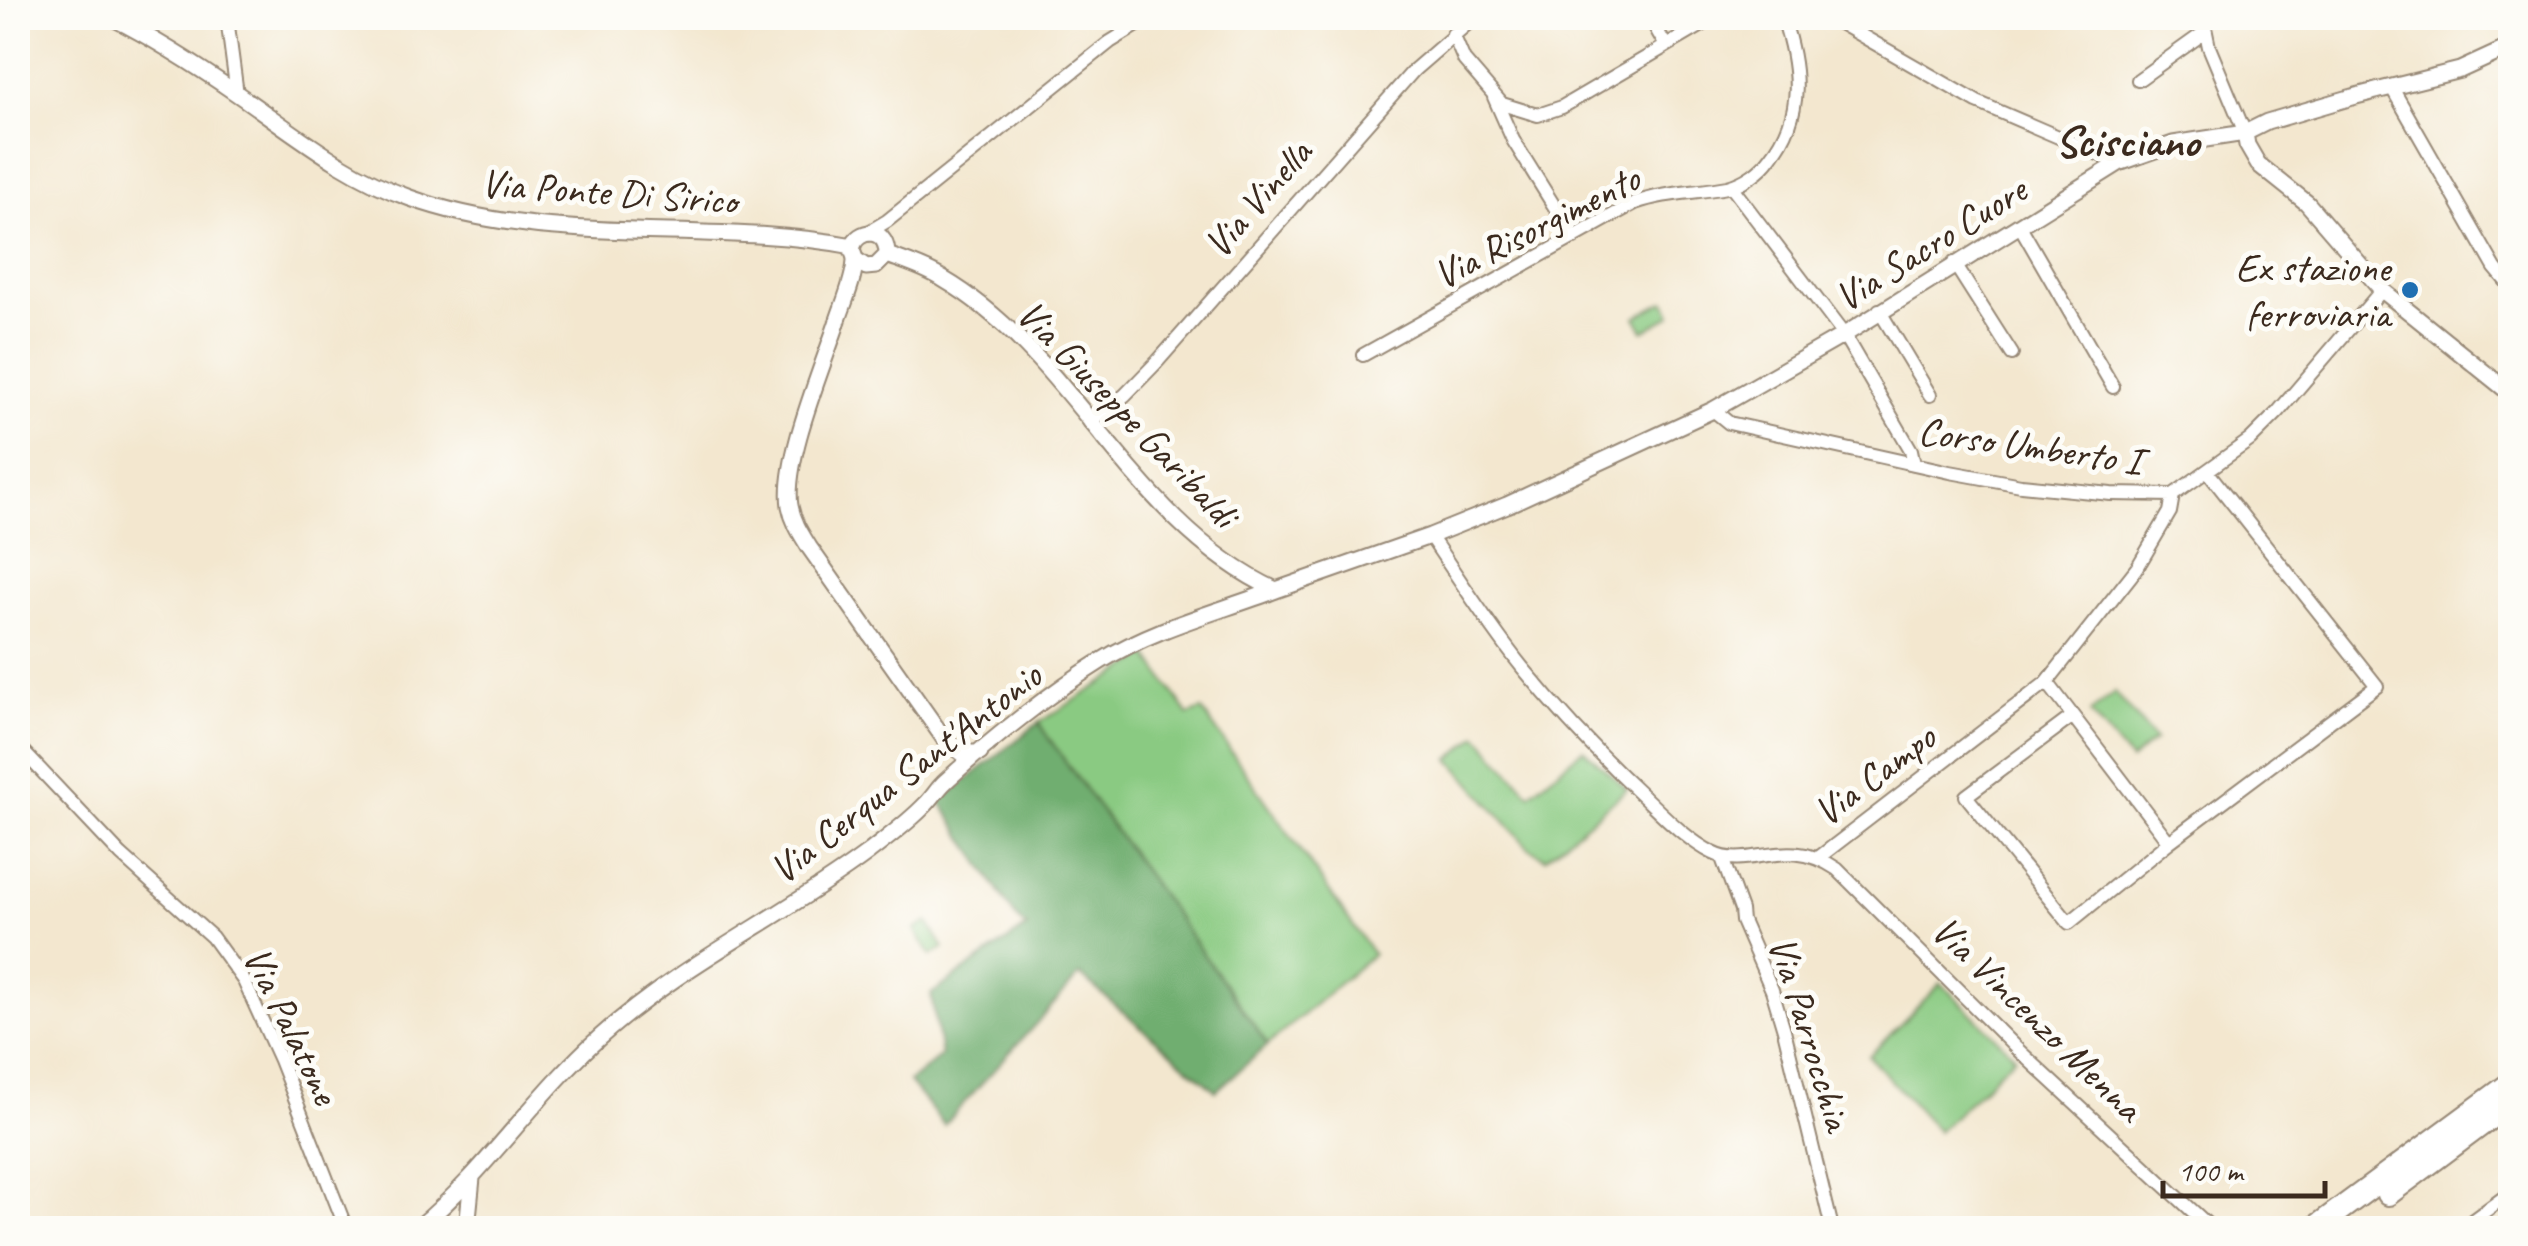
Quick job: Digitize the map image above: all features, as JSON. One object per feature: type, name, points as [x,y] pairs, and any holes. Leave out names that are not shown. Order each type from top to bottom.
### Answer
[{"type":"highway","points":[[2315,1228],[2510,1084]]},
{"type":"highway","points":[[2341,1228],[2510,1104]]},
{"type":"street","name":"Via Ponte Di Sirico","points":[[113,18],[237,94],[348,171],[443,209],[595,232],[728,233],[854,253],[866,267],[883,255]]},
{"type":"street","points":[[227,18],[237,94]]},
{"type":"street","points":[[957,762],[796,527],[788,485],[795,453],[848,292],[858,238],[897,213],[1086,60],[1148,18]]},
{"type":"street","name":"Via Vinella","points":[[1090,423],[1157,362],[1327,168],[1438,48],[1474,18]]},
{"type":"street","points":[[1650,18],[1666,46]]},
{"type":"street","points":[[1453,34],[1464,60],[1502,104],[1527,113],[1550,112],[1714,18]]},
{"type":"street","name":"Via Risorgimento","points":[[1364,356],[1635,203],[1653,196],[1730,186],[1765,166],[1794,116],[1797,78],[1782,18]]},
{"type":"street","points":[[1831,18],[1977,102],[2119,163]]},
{"type":"street","points":[[2138,80],[2204,25],[2258,164],[2307,202],[2382,290],[2510,393]]},
{"type":"street","name":"Via Sacro Cuore","points":[[1713,410],[1844,334],[2119,163],[2190,139],[2245,133],[2267,122],[2460,70],[2510,46]]},
{"type":"street","points":[[1438,48],[1464,60]]},
{"type":"street","points":[[2392,88],[2495,268],[2510,286]]},
{"type":"street","points":[[1494,96],[1512,140],[1574,238]]},
{"type":"street","points":[[1730,186],[1844,334],[1911,450],[1914,464]]},
{"type":"street","points":[[848,292],[883,255],[897,213]]},
{"type":"street","points":[[2020,226],[2113,387]]},
{"type":"street","points":[[867,233],[877,235],[883,255]]},
{"type":"street","name":"Via Giuseppe Garibaldi","points":[[883,255],[943,278],[964,293],[1036,357],[1127,468],[1203,543],[1240,574],[1276,590]]},
{"type":"street","points":[[1954,263],[2012,354]]},
{"type":"street","name":"Corso Umberto I","points":[[1713,410],[1729,423],[2020,485],[2111,494],[2173,495],[2250,440],[2382,290]]},
{"type":"street","points":[[1879,310],[1930,396]]},
{"type":"street","points":[[1276,590],[1430,536],[1580,473],[1713,410]]},
{"type":"street","points":[[2047,682],[2169,842],[2377,686],[2207,471]]},
{"type":"street","name":"Via Campo","points":[[1722,858],[1790,851],[1818,858],[2047,682],[2137,568],[2170,512],[2173,495]]},
{"type":"street","points":[[1430,536],[1520,664],[1591,747],[1685,834],[1722,858]]},
{"type":"street","name":"Via Cerqua Sant'Antonio","points":[[439,1228],[473,1174],[597,1039],[640,1002],[721,947],[786,910],[869,852],[924,807],[957,762],[980,753],[1100,661],[1148,636],[1276,590]]},
{"type":"street","name":"Via Campo","points":[[2072,716],[1966,796],[2069,924],[2169,842]]},
{"type":"street","name":"Via Palatone","points":[[18,746],[121,855],[212,937],[244,982],[280,1060],[346,1228]]},
{"type":"street","name":"Via Parrocchia","points":[[1722,858],[1742,921],[1776,1004],[1832,1228]]},
{"type":"street","name":"Via Vincenzo Menna","points":[[1818,858],[1838,868],[2017,1049],[2211,1228]]},
{"type":"street","points":[[2462,1228],[2510,1193]]},
{"type":"street","points":[[418,1228],[461,1197]]},
{"type":"street","name":"Via Cerqua Sant'Antonio","points":[[454,1228],[461,1197]]},
{"type":"street","name":"Via Cerqua Sant'Antonio","points":[[461,1197],[467,1228]]},
{"type":"green space","points":[[1665,301],[1672,315],[1644,331],[1636,317]]},
{"type":"green space","points":[[1148,655],[1188,715],[1202,710],[1373,954],[1268,1045],[1038,723]]},
{"type":"green space","points":[[2115,692],[2155,740],[2130,761],[2090,713]]},
{"type":"green space","points":[[1038,723],[1268,1045],[1216,1091],[1080,975],[944,1125],[909,1082],[941,1056],[931,994],[1027,927],[1015,916],[940,801]]},
{"type":"green space","points":[[1478,735],[1530,794],[1583,749],[1627,789],[1545,858],[1528,847],[1450,759]]},
{"type":"green space","points":[[928,922],[944,948],[931,956],[915,930]]},
{"type":"green space","points":[[1941,983],[2015,1056],[1938,1132],[1869,1056]]},
{"type":"place","name":"Ex stazione ferroviaria","points":[[2410,290]]},
{"type":"district","name":"Scisciano","points":[[2127,140]]}]
